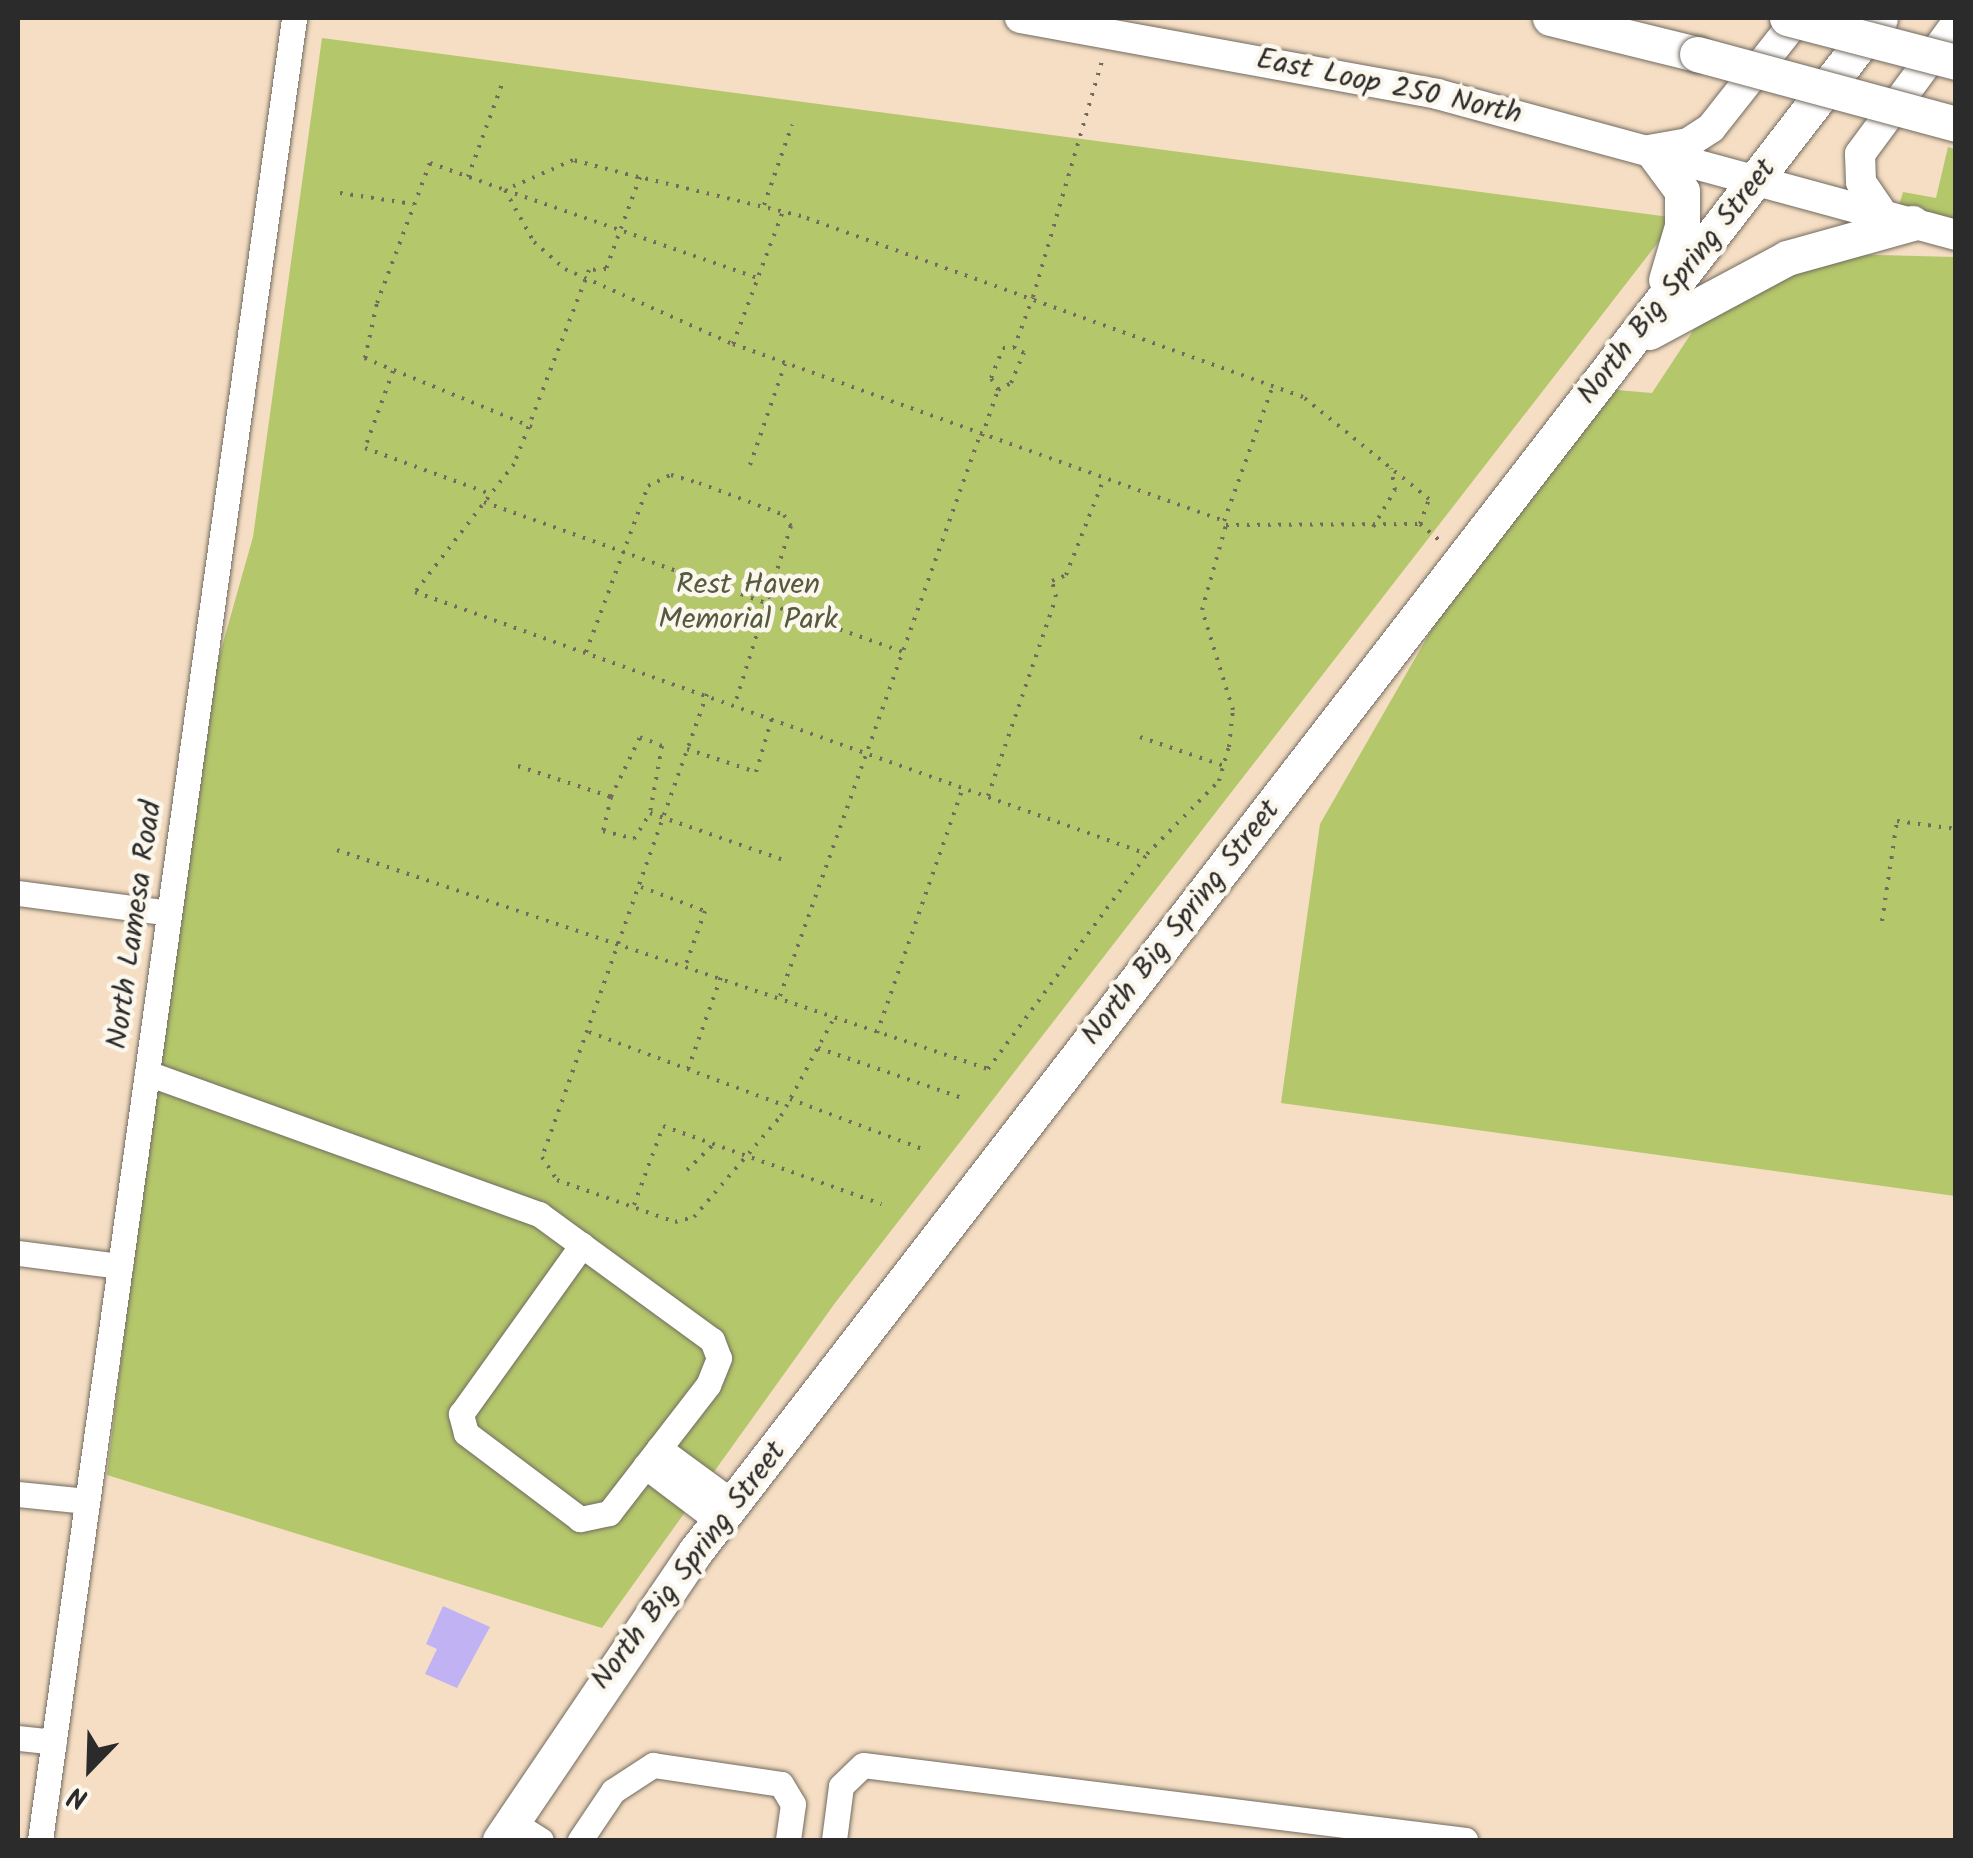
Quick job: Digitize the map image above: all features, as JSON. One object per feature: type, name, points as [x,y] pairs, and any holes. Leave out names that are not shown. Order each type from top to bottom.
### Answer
[{"type":"highway","points":[[1550,18],[1956,124]]},
{"type":"highway","points":[[1787,18],[1956,62]]},
{"type":"highway","name":"North Big Spring Street","points":[[506,1831],[650,1612],[1880,18]]},
{"type":"highway","points":[[1647,152],[1675,176],[1683,207],[1655,309]]},
{"type":"highway","points":[[1627,346],[1681,310],[1787,258],[1898,220]]},
{"type":"main road","name":"East Loop 250 North","points":[[1020,18],[1112,31],[1374,80],[1956,235]]},
{"type":"main road","points":[[1647,152],[1677,146],[1711,128],[1798,18]]},
{"type":"main road","points":[[1898,220],[1861,182],[1860,154],[1956,24]]},
{"type":"street","name":"North Lamesa Road","points":[[40,1840],[294,18]]},
{"type":"street","points":[[18,893],[169,913]]},
{"type":"street","points":[[147,1073],[540,1214],[582,1245],[718,1348],[718,1369],[608,1513],[580,1519],[466,1433],[462,1422],[466,1404],[582,1245]]},
{"type":"street","points":[[18,1253],[120,1266]]},
{"type":"street","points":[[652,1457],[726,1513]]},
{"type":"street","points":[[18,1494],[87,1501]]},
{"type":"street","points":[[18,1738],[54,1742]]},
{"type":"street","points":[[580,1840],[613,1790],[654,1765],[781,1784],[793,1804],[788,1840]]},
{"type":"street","points":[[834,1840],[841,1786],[862,1766],[1365,1834],[1465,1840]]},
{"type":"street","points":[[506,1831],[542,1840]]},
{"type":"path","points":[[1014,348],[1033,297],[1112,31]]},
{"type":"path","points":[[468,177],[502,84]]},
{"type":"path","points":[[764,206],[792,125]]},
{"type":"path","points":[[505,190],[573,160],[783,211],[1033,297],[1303,397],[1429,498],[1420,524]]},
{"type":"path","points":[[532,427],[365,358],[413,204],[430,163],[758,278]]},
{"type":"path","points":[[640,177],[606,270],[588,270],[532,427],[491,494],[414,592],[1148,854]]},
{"type":"path","points":[[505,190],[534,242],[586,278],[732,344],[1225,523],[1373,527],[1420,524],[1462,559]]},
{"type":"path","points":[[340,193],[413,204]]},
{"type":"path","points":[[732,344],[783,211]]},
{"type":"path","points":[[779,998],[998,390],[1011,383],[1024,352],[1004,348],[991,378],[998,390]]},
{"type":"path","points":[[750,465],[786,364]]},
{"type":"path","points":[[393,370],[366,448],[491,494]]},
{"type":"path","points":[[337,850],[686,964],[988,1069],[1148,854],[1219,781],[1234,710],[1202,610],[1225,523],[1274,386]]},
{"type":"path","points":[[1373,527],[1395,490],[1391,468]]},
{"type":"path","points":[[586,652],[623,551],[656,477],[699,484],[784,515],[791,526],[736,704]]},
{"type":"path","points":[[988,796],[1056,598],[1052,581],[1066,575],[1104,479]]},
{"type":"path","points":[[484,502],[902,652]]},
{"type":"path","points":[[707,694],[542,1157],[557,1180],[676,1222],[694,1217],[786,1106],[834,1018]]},
{"type":"path","points":[[688,750],[756,772],[772,718]]},
{"type":"path","points":[[1140,737],[1224,766]]},
{"type":"path","points":[[640,738],[662,746],[650,813],[634,840],[603,830],[611,797],[640,738]]},
{"type":"path","points":[[518,766],[611,797]]},
{"type":"path","points":[[877,1033],[963,788]]},
{"type":"path","points":[[650,813],[786,861]]},
{"type":"path","points":[[1882,922],[1897,821],[1956,829]]},
{"type":"path","points":[[639,887],[705,911],[686,964]]},
{"type":"path","points":[[688,1069],[721,977]]},
{"type":"path","points":[[588,1032],[786,1106]]},
{"type":"path","points":[[818,1048],[965,1099]]},
{"type":"path","points":[[790,1099],[925,1150]]},
{"type":"path","points":[[634,1207],[663,1126],[881,1204]]},
{"type":"path","points":[[687,1170],[714,1145]]},
{"type":"green space","name":"Rest Haven Memorial Park","points":[[322,38],[1677,218],[835,1303],[602,1628],[107,1475],[172,939],[210,689],[253,537]]},
{"type":"green space","points":[[1948,147],[1955,149],[1955,224],[1898,209],[1903,192],[1936,198]]},
{"type":"green space","points":[[1802,253],[1955,257],[1955,1196],[1281,1103],[1320,824],[1502,507],[1594,388],[1652,393],[1702,317]]},
{"type":"building","points":[[443,1606],[490,1627],[457,1688],[425,1674],[437,1649],[426,1644]]}]
